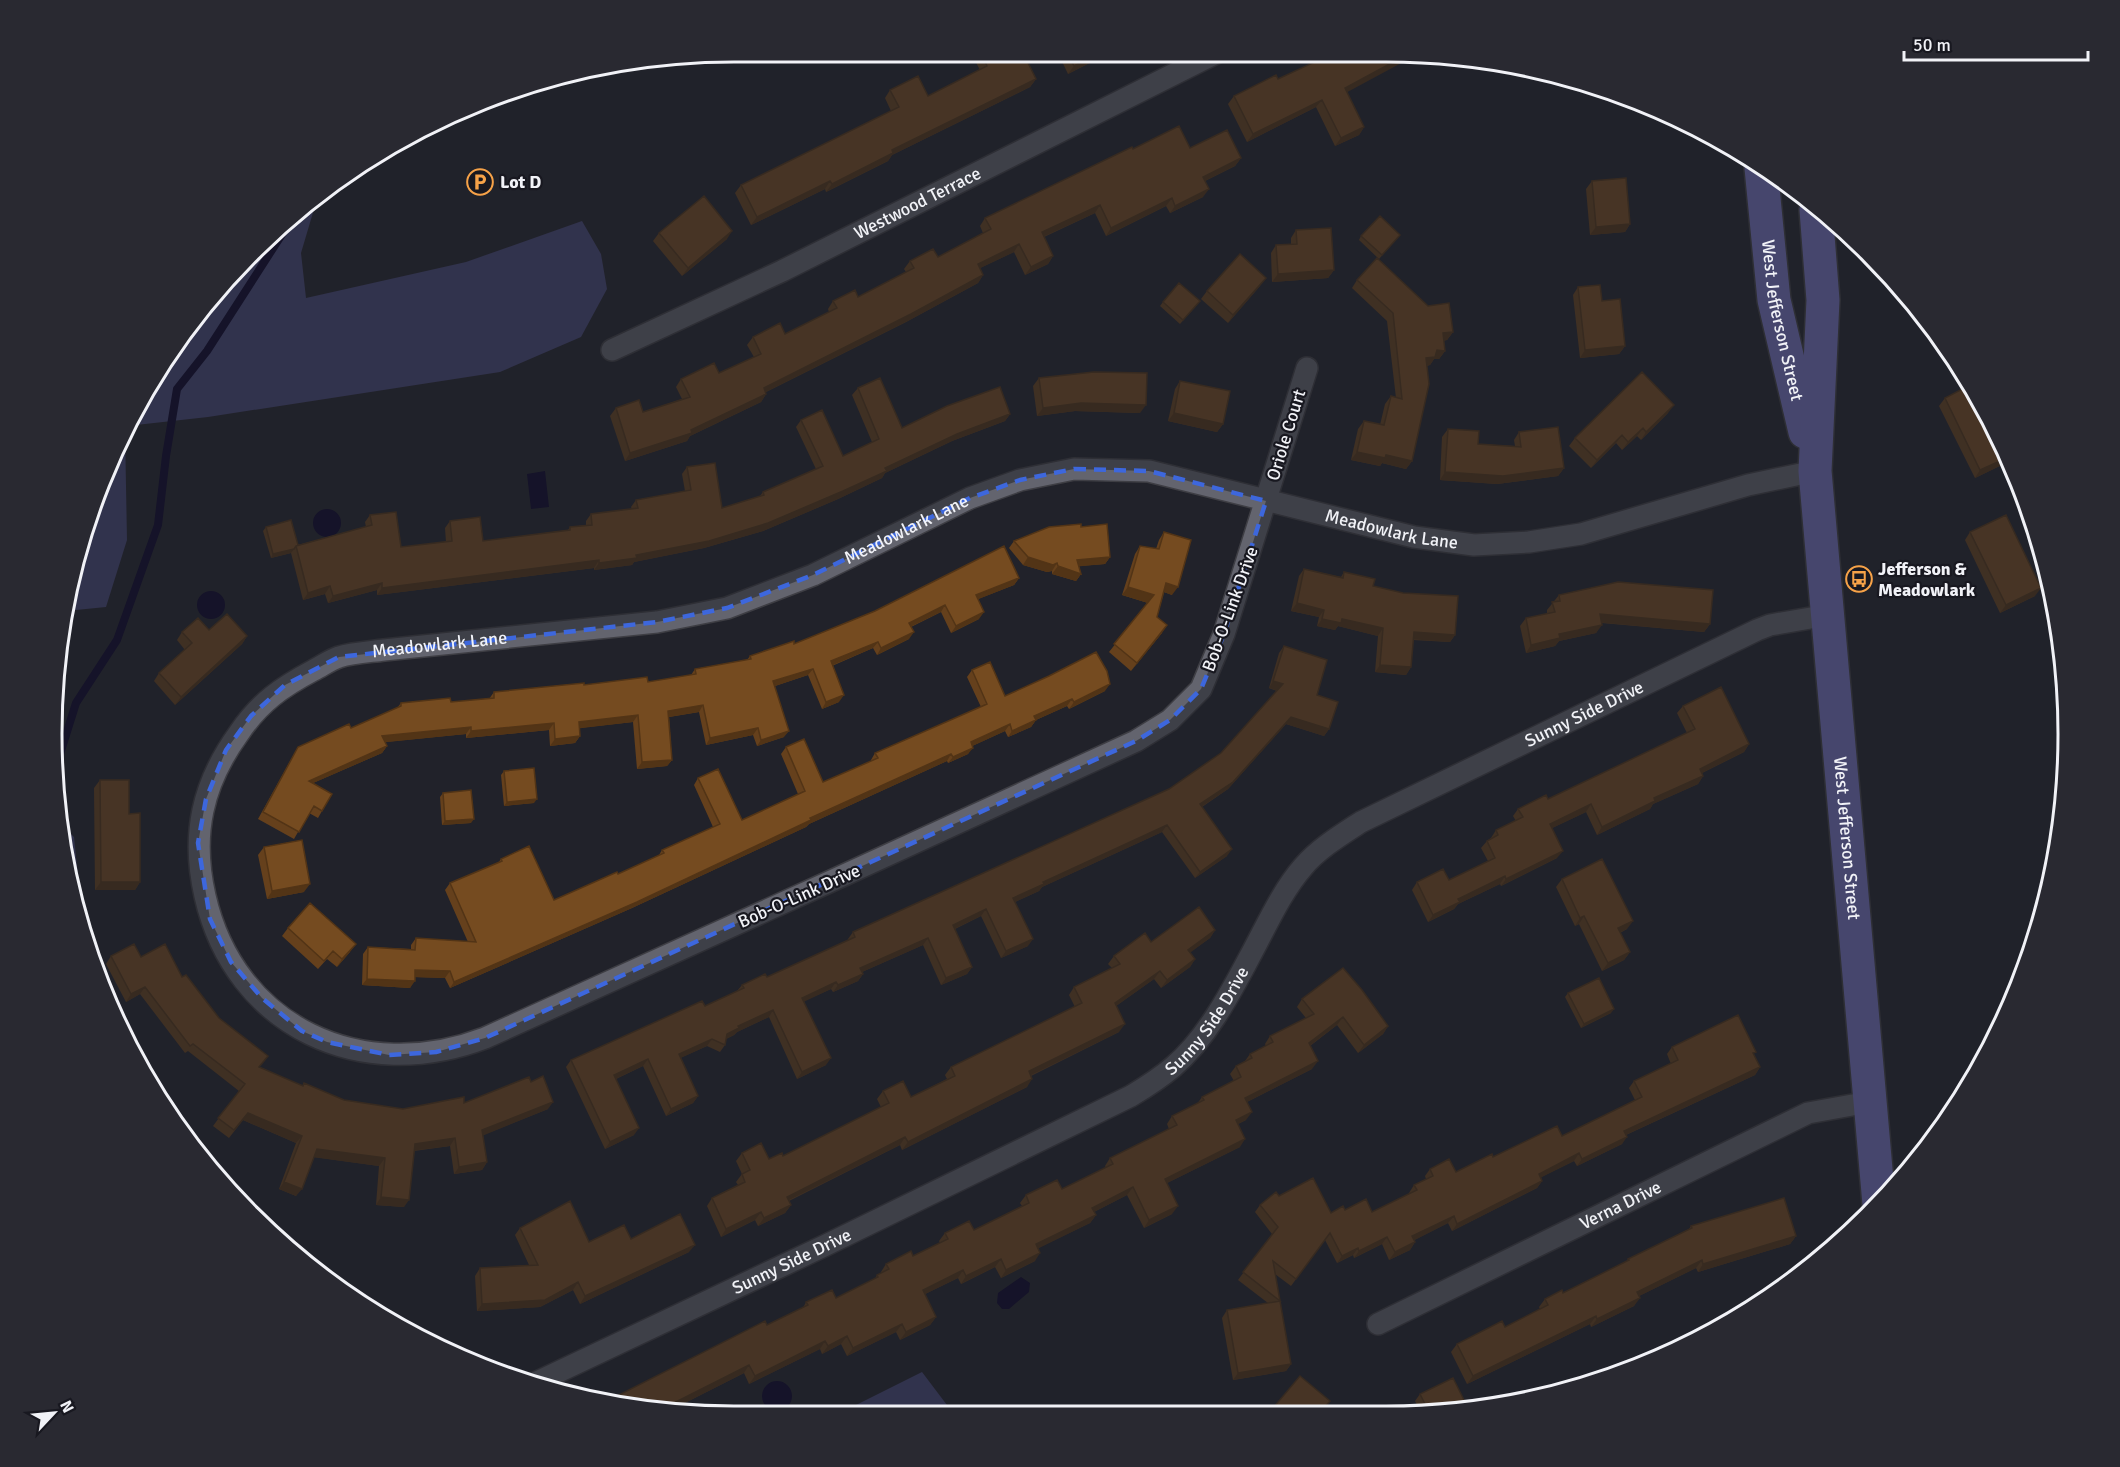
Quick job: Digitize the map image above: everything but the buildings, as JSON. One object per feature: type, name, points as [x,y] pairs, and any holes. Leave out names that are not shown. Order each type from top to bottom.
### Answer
[{"type":"main road","name":"West Jefferson Street","points":[[1762,176],[1774,300],[1815,471]]},
{"type":"main road","name":"West Jefferson Street","points":[[1817,217],[1823,300],[1815,471],[1878,1192]]},
{"type":"street","name":"Westwood Terrace","points":[[612,350],[782,271],[1200,61]]},
{"type":"street","name":"Oriole Court","points":[[1266,501],[1307,368]]},
{"type":"street","name":"Meadowlark Lane","points":[[222,944],[210,919],[199,869],[198,843],[201,817],[214,777],[226,750],[251,716],[285,685],[339,657],[384,650],[657,622],[727,608],[813,575],[970,498],[1020,480],[1074,469],[1149,471],[1414,537],[1474,545],[1529,542],[1581,534],[1748,485],[1815,471]]},
{"type":"street","name":"Bob-O-Link Drive","points":[[222,944],[242,977],[275,1011],[302,1031],[327,1042],[356,1051],[389,1055],[447,1050],[485,1038],[1136,741],[1170,720],[1201,689],[1224,634],[1266,501]]},
{"type":"street","name":"Sunny Side Drive","points":[[545,1378],[824,1246],[1131,1096],[1153,1083],[1175,1066],[1201,1036],[1228,996],[1272,914],[1303,867],[1338,837],[1361,822],[1757,630],[1770,625],[1828,615]]},
{"type":"street","name":"Verna Drive","points":[[1378,1324],[1808,1113],[1869,1102]]},
{"type":"highlighted area","points":[[1074,469],[1149,471],[1266,501],[1224,634],[1201,689],[1170,720],[1136,741],[485,1038],[436,1052],[389,1055],[327,1042],[302,1031],[262,998],[231,962],[210,919],[198,843],[206,799],[226,750],[251,716],[285,685],[339,657],[657,622],[727,608],[813,575],[970,498],[1020,480]]},
{"type":"shaded area","points":[[314,208],[301,253],[306,298],[466,262],[582,221],[601,254],[607,289],[581,337],[500,372],[208,417],[137,425],[175,360],[200,324],[258,258]]},
{"type":"shaded area","points":[[125,449],[127,540],[106,607],[73,610],[97,517]]},
{"type":"shaded area","points":[[545,471],[549,507],[531,509],[527,474]]},
{"type":"shaded area","points":[[327,509],[337,513],[341,523],[337,533],[327,537],[317,533],[313,523],[317,513]]},
{"type":"shaded area","points":[[211,591],[221,595],[225,605],[221,615],[211,619],[201,615],[197,605],[201,595]]},
{"type":"shaded area","points":[[69,832],[74,837],[79,886]]},
{"type":"shaded area","points":[[1021,1277],[1030,1283],[1029,1292],[1009,1309],[1002,1309],[997,1303],[998,1293]]},
{"type":"shaded area","points":[[922,1372],[948,1406],[854,1406]]},
{"type":"shaded area","points":[[771,1382],[783,1382],[791,1390],[792,1396],[789,1406],[765,1406],[763,1402],[763,1390]]},
{"type":"waterway","points":[[62,747],[76,703],[117,640],[158,525],[177,389],[207,351],[280,237]]},
{"type":"place","name":"Lot D","points":[[480,182]]},
{"type":"place","name":"Jefferson & Meadowlark","points":[[1859,579]]}]
